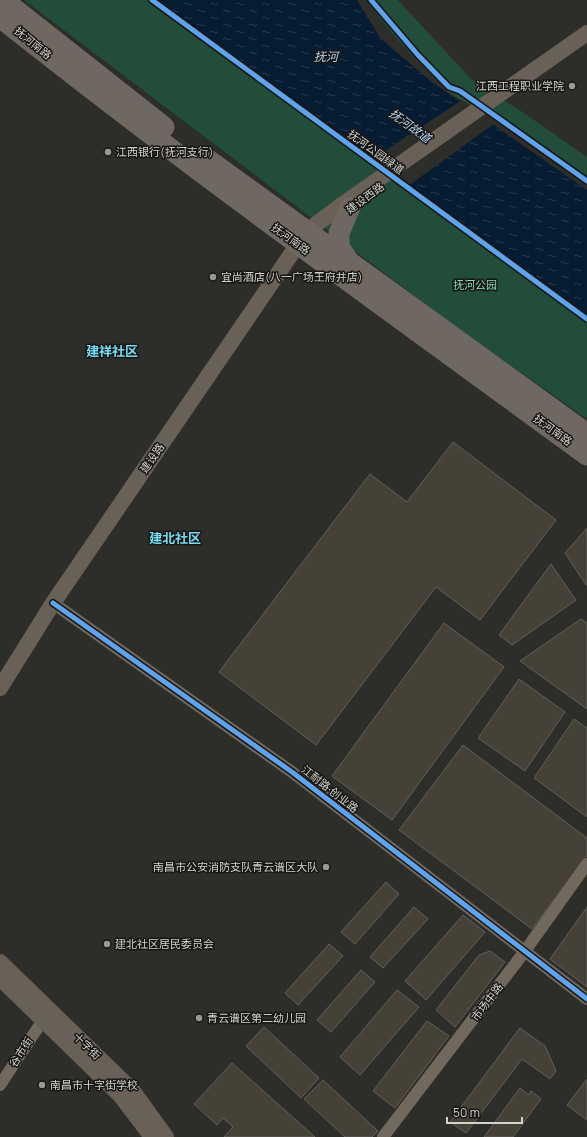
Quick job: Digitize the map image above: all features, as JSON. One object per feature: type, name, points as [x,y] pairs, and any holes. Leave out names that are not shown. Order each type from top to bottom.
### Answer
[{"type":"highway","name":"抚河南路","points":[[3,0],[306,240],[587,455]]},
{"type":"highway","name":"抚河南路","points":[[0,17],[76,78],[306,240],[348,260],[587,434]]},
{"type":"highway","points":[[348,205],[339,233],[339,247],[348,260]]},
{"type":"main road","name":"建设西路","points":[[522,84],[587,33]]},
{"type":"main road","name":"建设西路","points":[[306,240],[348,205],[522,84],[587,42]]},
{"type":"main road","name":"建设路","points":[[0,688],[54,603],[266,290],[306,240]]},
{"type":"main road","name":"十字街","points":[[0,962],[132,1090],[166,1137]]},
{"type":"main road","name":"十字街","points":[[0,978],[120,1095],[152,1137]]},
{"type":"street","name":"江耐路·创业路","points":[[54,603],[292,772],[587,999]]},
{"type":"street","name":"市场中路","points":[[383,1137],[525,951],[587,864]]},
{"type":"street","name":"谷市街","points":[[0,1085],[43,1020]]},
{"type":"green space","name":"抚河公园","points":[[24,0],[157,0],[587,310],[587,419],[445,319]]},
{"type":"green space","points":[[366,0],[398,0],[471,79],[521,111],[587,157],[587,183],[519,134],[448,92],[396,38]]},
{"type":"water","name":"抚河","points":[[154,0],[357,0],[381,39],[432,82],[587,190],[587,317],[461,229]]},
{"type":"pier","points":[[462,100],[495,123],[404,189],[368,162]]},
{"type":"building","points":[[453,442],[556,520],[480,620],[436,587],[316,745],[219,672],[370,474],[407,502]]},
{"type":"building","points":[[587,528],[587,585],[586,585],[565,553]]},
{"type":"building","points":[[551,564],[576,600],[512,645],[499,635]]},
{"type":"building","points":[[581,619],[587,623],[587,709],[520,661]]},
{"type":"building","points":[[444,623],[504,667],[392,820],[332,776]]},
{"type":"building","points":[[519,679],[565,712],[525,771],[478,738]]},
{"type":"building","points":[[574,719],[587,728],[587,817],[534,778]]},
{"type":"building","points":[[463,745],[587,838],[587,856],[532,929],[399,830]]},
{"type":"building","points":[[386,882],[399,894],[355,944],[341,932]]},
{"type":"building","points":[[414,907],[428,919],[383,968],[370,957]]},
{"type":"building","points":[[587,907],[587,987],[550,959]]},
{"type":"building","points":[[463,915],[485,932],[426,1000],[405,981]]},
{"type":"building","points":[[329,944],[343,956],[298,1005],[285,993]]},
{"type":"building","points":[[490,951],[505,962],[455,1027],[436,1010],[479,955]]},
{"type":"building","points":[[361,970],[375,982],[331,1032],[317,1020]]},
{"type":"building","points":[[397,990],[419,1007],[360,1075],[340,1057]]},
{"type":"building","points":[[427,1021],[449,1036],[395,1108],[373,1091]]},
{"type":"building","points":[[264,1027],[319,1078],[301,1098],[246,1046]]},
{"type":"building","points":[[520,1028],[545,1046],[556,1071],[550,1079],[522,1059],[466,1133],[450,1122]]},
{"type":"building","points":[[232,1063],[315,1137],[224,1137],[233,1127],[223,1118],[217,1125],[194,1104]]},
{"type":"building","points":[[587,1079],[587,1120],[567,1105]]},
{"type":"building","points":[[323,1080],[378,1131],[372,1137],[345,1137],[304,1099]]},
{"type":"building","points":[[520,1088],[529,1095],[531,1091],[541,1099],[513,1137],[484,1137]]},
{"type":"cycle path","name":"抚河公园绿道","points":[[152,0],[587,319]]},
{"type":"cycle path","points":[[371,0],[418,55],[449,87],[460,91],[587,181]]},
{"type":"cycle path","points":[[53,603],[292,772],[587,999]]},
{"type":"place","name":"江西工程职业学院","points":[[572,86]]},
{"type":"place","name":"江西银行(抚河支行)","points":[[108,152]]},
{"type":"place","name":"宜尚酒店(八一广场王府井店)","points":[[213,277]]},
{"type":"place","name":"南昌市公安消防支队青云谱区大队","points":[[326,867]]},
{"type":"place","name":"建北社区居民委员会","points":[[107,944]]},
{"type":"place","name":"青云谱区第二幼儿园","points":[[199,1018]]},
{"type":"place","name":"南昌市十字街学校","points":[[42,1085]]},
{"type":"district","name":"建祥社区","points":[[112,351]]},
{"type":"district","name":"建北社区","points":[[175,538]]},
{"type":"water label","name":"抚河故道","points":[[410,126]]}]
